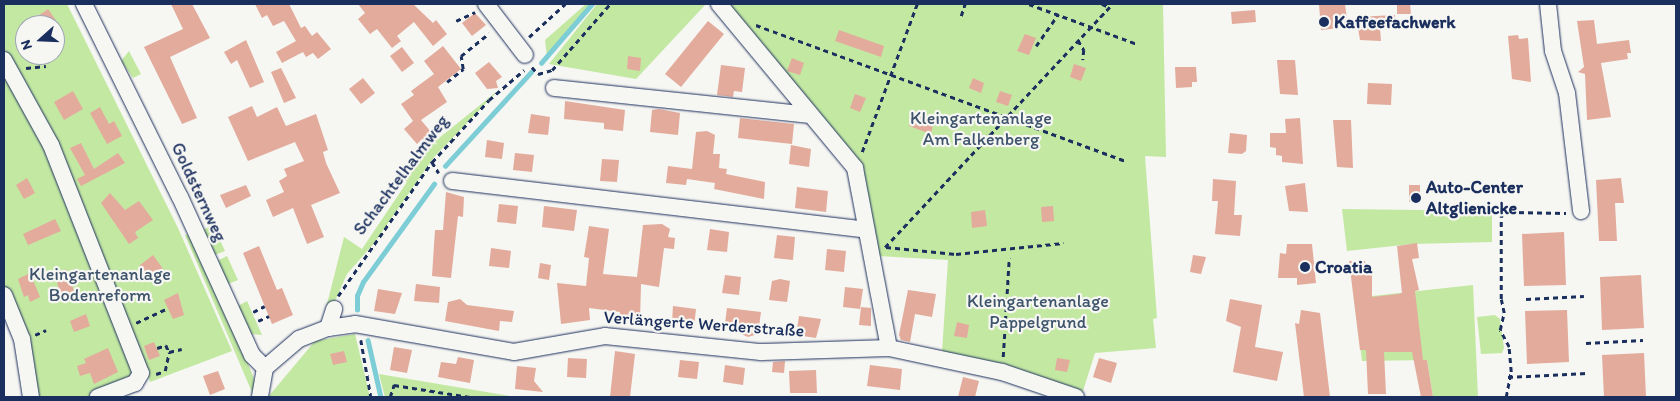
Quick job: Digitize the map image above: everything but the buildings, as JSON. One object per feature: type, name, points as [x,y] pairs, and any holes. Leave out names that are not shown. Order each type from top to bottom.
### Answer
[{"type":"street","name":"Goldsternweg","points":[[84,4],[180,197],[252,355],[265,368]]},
{"type":"street","points":[[719,4],[855,168],[866,230],[878,248],[889,348]]},
{"type":"street","points":[[1548,4],[1552,50],[1567,93],[1577,212]]},
{"type":"street","points":[[483,6],[525,56]]},
{"type":"street","points":[[7,69],[51,145],[123,329],[140,378],[98,397]]},
{"type":"street","points":[[554,88],[810,115]]},
{"type":"street","points":[[452,181],[866,230]]},
{"type":"street","points":[[4,295],[22,339],[31,397]]},
{"type":"street","points":[[328,328],[334,309]]},
{"type":"street","name":"Verlängerte Werderstraße","points":[[265,368],[299,339],[328,328],[358,324],[514,352],[605,336],[761,352],[889,348],[1002,372],[1076,397]]},
{"type":"street","points":[[260,397],[265,368]]},
{"type":"path","name":"Schachtelhalmweg","points":[[334,309],[338,295],[353,271],[378,241],[432,162],[489,100],[565,4]]},
{"type":"path","points":[[525,56],[538,74],[552,70],[610,4]]},
{"type":"path","points":[[855,168],[892,75],[917,4]]},
{"type":"path","points":[[961,16],[965,4]]},
{"type":"path","points":[[1029,4],[1137,44]]},
{"type":"path","points":[[1102,4],[1109,7]]},
{"type":"path","points":[[878,248],[1112,4]]},
{"type":"path","points":[[456,21],[461,17],[465,19],[483,6]]},
{"type":"path","points":[[1036,46],[1058,14]]},
{"type":"path","points":[[742,30],[747,23],[753,24],[1126,161]]},
{"type":"path","points":[[447,82],[463,69],[461,56],[493,30]]},
{"type":"path","points":[[1078,40],[1084,50],[1082,60]]},
{"type":"path","points":[[7,69],[46,66]]},
{"type":"path","points":[[1506,397],[1508,377],[1511,372],[1509,347],[1500,330],[1504,313],[1501,299],[1500,217],[1503,212],[1577,212]]},
{"type":"path","points":[[878,248],[956,254],[1063,243]]},
{"type":"path","points":[[1002,372],[1010,258]]},
{"type":"path","points":[[1526,299],[1584,296]]},
{"type":"path","points":[[253,312],[265,306]]},
{"type":"path","points":[[123,329],[168,308]]},
{"type":"path","points":[[258,321],[269,316]]},
{"type":"path","points":[[358,324],[371,397]]},
{"type":"path","points":[[1586,343],[1643,340]]},
{"type":"path","points":[[140,378],[165,372],[169,352],[166,345],[157,348]]},
{"type":"path","points":[[169,352],[182,349]]},
{"type":"path","points":[[1508,377],[1587,373]]},
{"type":"path","points":[[390,397],[394,385],[470,397]]},
{"type":"green space","name":"Kleingartenanlage Bodenreform","points":[[4,4],[67,4],[178,228],[232,351],[150,382],[147,373],[87,397],[35,397],[4,308]]},
{"type":"green space","points":[[586,4],[592,4],[547,57],[545,40]]},
{"type":"green space","points":[[597,4],[706,4],[636,79],[549,64]]},
{"type":"green space","name":"Kleingartenanlage Am Falkenberg","points":[[726,4],[1163,4],[1166,157],[1145,156],[1157,318],[1153,319],[1156,348],[1095,353],[1082,394],[942,352],[948,260],[878,256],[863,175]]},
{"type":"green space","points":[[129,51],[141,74],[133,78],[121,61]]},
{"type":"green space","points":[[500,89],[434,157],[375,242],[347,274],[331,310],[326,308],[344,237],[362,249],[407,182],[399,170]]},
{"type":"green space","points":[[1342,209],[1492,211],[1492,242],[1412,244],[1347,251]]},
{"type":"green space","points":[[213,225],[225,251],[215,255],[203,230]]},
{"type":"green space","points":[[189,234],[257,386],[254,397],[185,235]]},
{"type":"green space","points":[[227,256],[238,280],[228,284],[217,261]]},
{"type":"green space","points":[[1473,285],[1478,397],[1433,397],[1427,360],[1362,361],[1354,298]]},
{"type":"green space","points":[[247,301],[262,335],[250,334],[238,306]]},
{"type":"green space","points":[[1495,315],[1500,319],[1504,348],[1502,353],[1481,354],[1477,317]]},
{"type":"green space","points":[[355,334],[370,397],[268,397],[315,341]]},
{"type":"green space","points":[[379,374],[516,397],[385,397]]},
{"type":"waterway","points":[[541,63],[592,4]]},
{"type":"waterway","points":[[445,166],[531,72]]},
{"type":"waterway","points":[[357,310],[357,296],[363,282],[434,184]]},
{"type":"waterway","points":[[368,340],[381,397]]},
{"type":"place","name":"Kaffeefachwerk","points":[[1324,22]]},
{"type":"place","name":"Auto-Center Altglienicke","points":[[1416,198]]},
{"type":"place","name":"Croatia","points":[[1305,267]]},
{"type":"park label","name":"Kleingartenanlage Pappelgrund","points":[[1038,312]]}]
